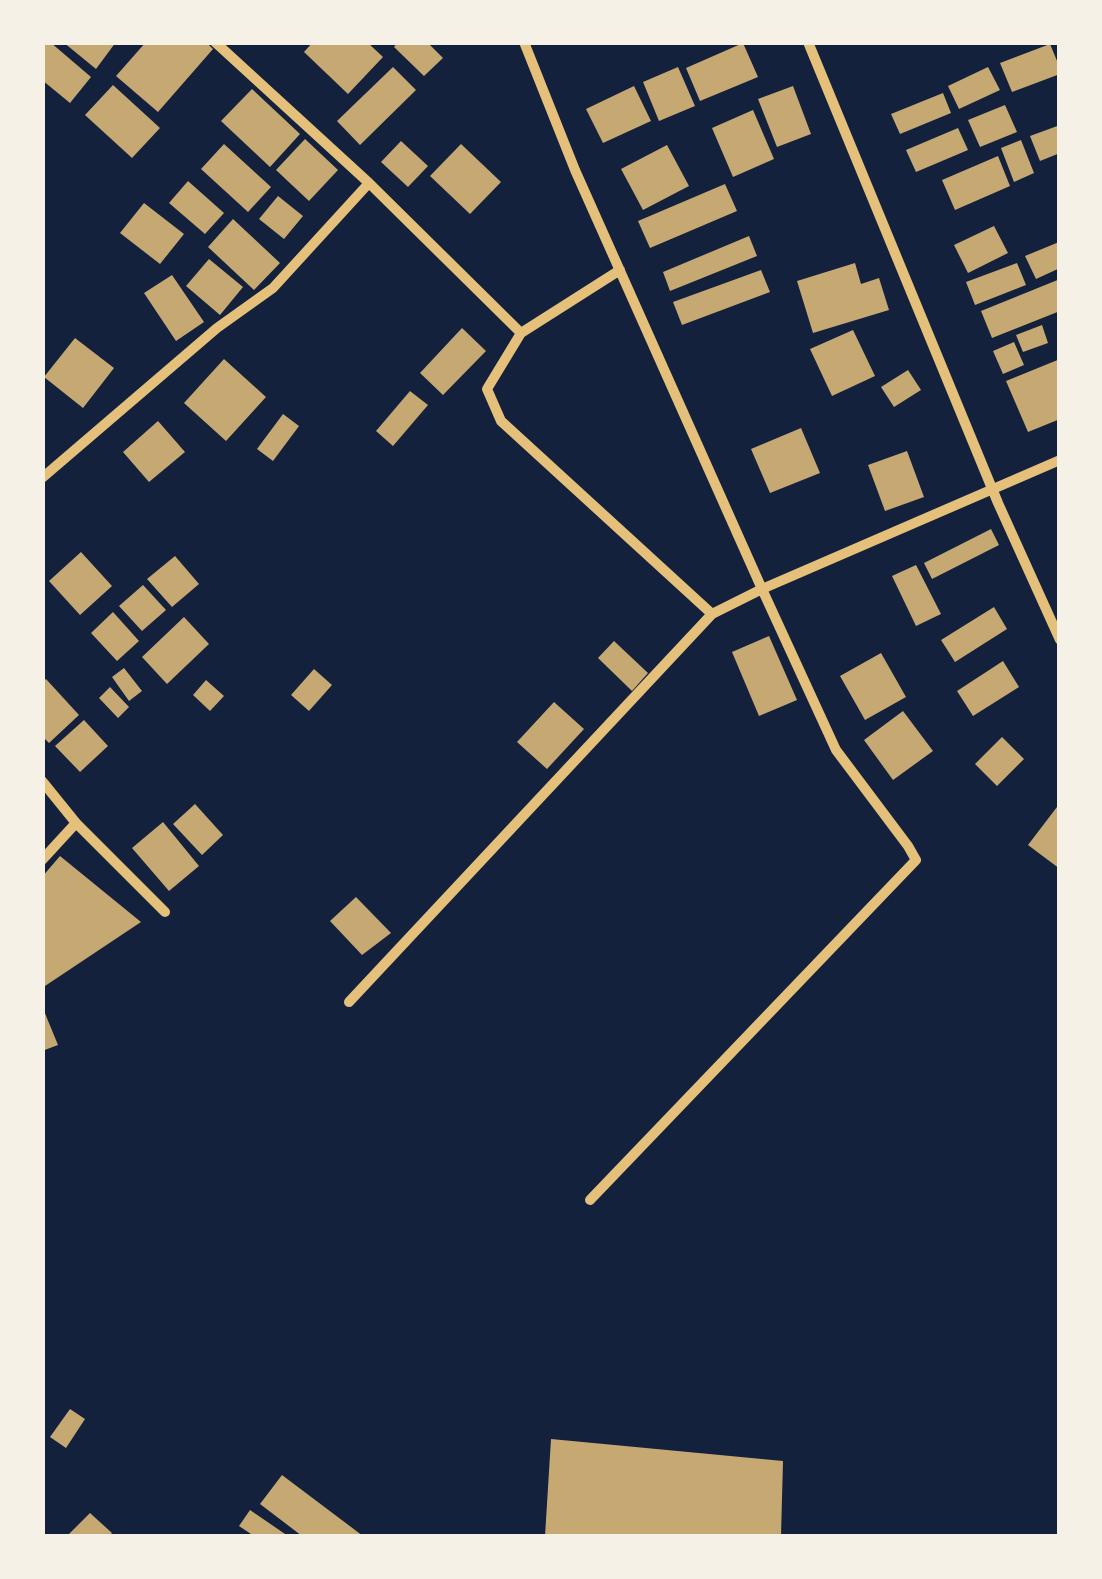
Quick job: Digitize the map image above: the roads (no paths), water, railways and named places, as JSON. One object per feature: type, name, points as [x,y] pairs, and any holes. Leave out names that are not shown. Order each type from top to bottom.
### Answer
[{"type":"street","points":[[216,42],[368,183],[521,334]]},
{"type":"street","points":[[524,42],[620,270],[836,750],[916,860],[590,1200]]},
{"type":"street","points":[[808,42],[992,489],[1060,640]]},
{"type":"street","points":[[42,478],[217,328],[273,288],[368,183]]},
{"type":"street","points":[[620,270],[521,334],[487,389],[500,420],[712,614]]},
{"type":"street","points":[[349,1002],[712,614],[1060,460]]},
{"type":"street","points":[[42,781],[76,823],[165,912]]},
{"type":"street","points":[[42,860],[76,823]]}]
